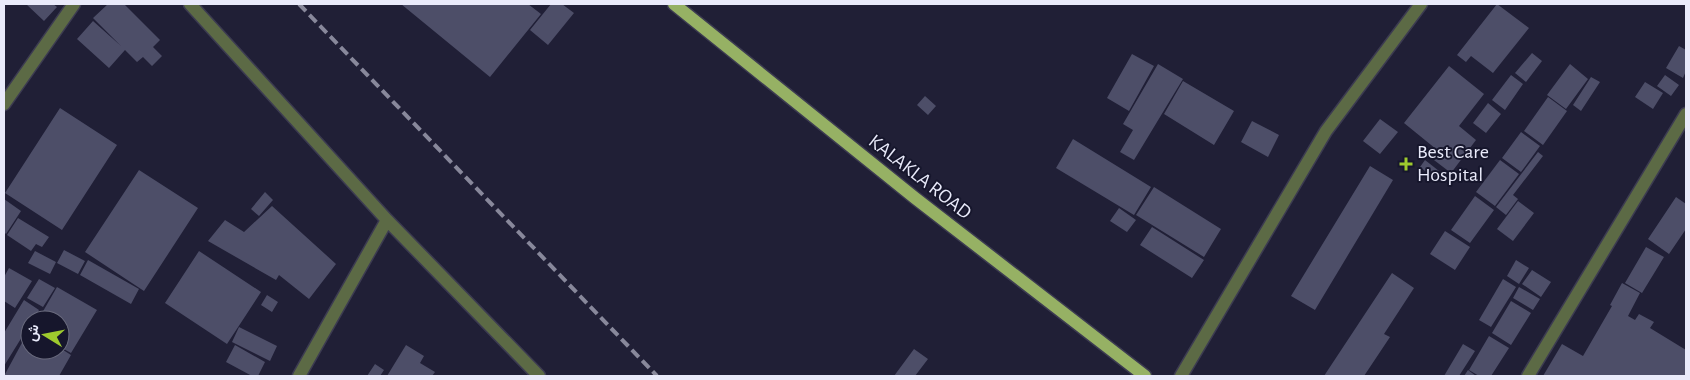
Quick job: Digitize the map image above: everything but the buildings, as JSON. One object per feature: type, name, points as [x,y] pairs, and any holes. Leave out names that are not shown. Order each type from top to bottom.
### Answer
[{"type":"main road","name":"KALAKLA ROAD","points":[[674,4],[915,198],[1145,376]]},
{"type":"street","points":[[4,104],[74,4]]},
{"type":"street","points":[[190,4],[388,220],[539,376]]},
{"type":"street","points":[[1181,376],[1326,131],[1421,4]]},
{"type":"street","points":[[1528,376],[1686,114]]},
{"type":"street","points":[[299,376],[388,220]]},
{"type":"railway","points":[[299,4],[657,376]]},
{"type":"place","name":"Best Care Hospital","points":[[1406,164]]}]
